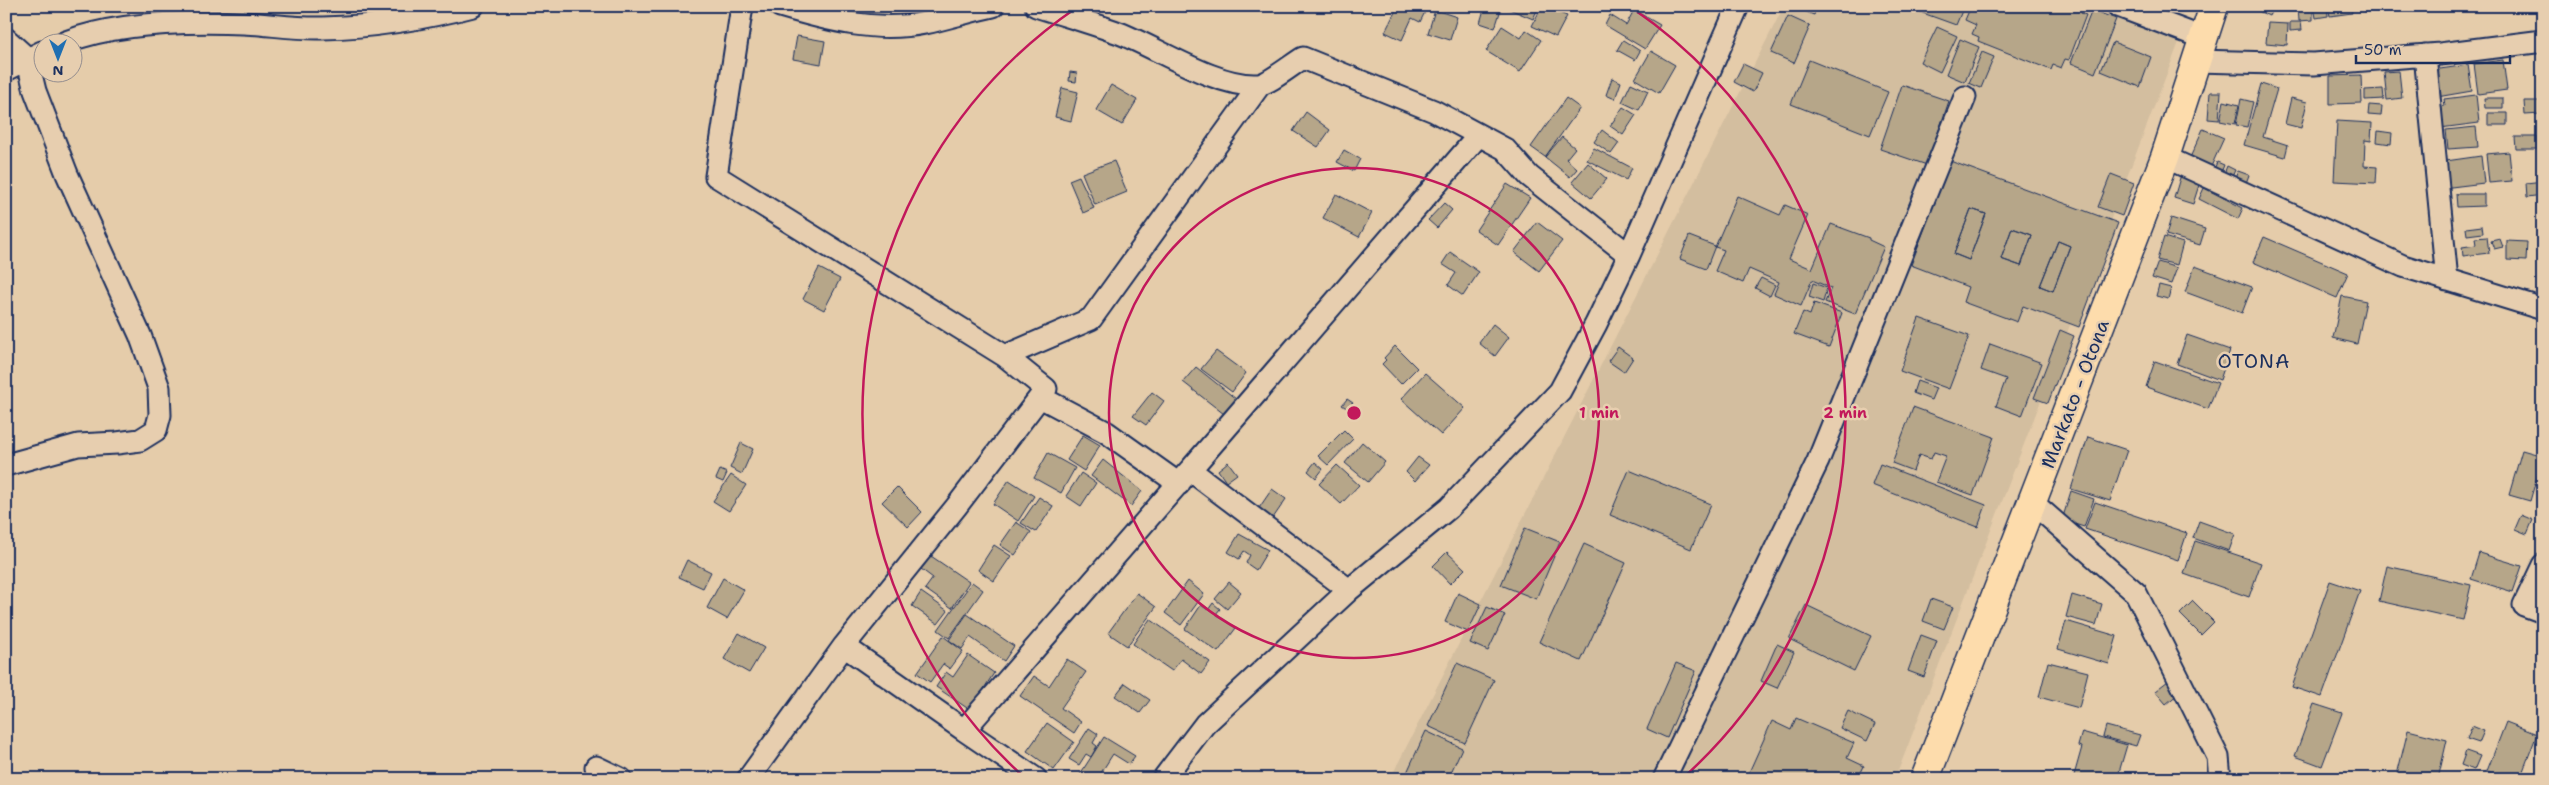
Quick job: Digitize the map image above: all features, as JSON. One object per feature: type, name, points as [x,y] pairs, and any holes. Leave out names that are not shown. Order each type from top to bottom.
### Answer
[{"type":"main road","name":"Markato - Otona","points":[[1926,779],[2165,157],[2214,6]]},
{"type":"street","points":[[82,36],[154,24],[242,23],[322,28],[419,20],[473,6]]},
{"type":"street","points":[[742,6],[716,176],[1005,356],[1046,390],[956,507],[844,646],[748,779]]},
{"type":"street","points":[[780,6],[853,24],[891,26],[924,24],[993,6]]},
{"type":"street","points":[[1036,6],[1118,33],[1157,49],[1189,66],[1241,84],[1259,86]]},
{"type":"street","points":[[1163,779],[1205,724],[1349,590],[1449,508],[1560,391],[1596,324],[1629,255],[1738,6]]},
{"type":"street","points":[[2118,6],[2199,50],[2314,64],[2425,55],[2543,41]]},
{"type":"street","points":[[6,39],[32,53]]},
{"type":"street","points":[[2425,55],[2447,280]]},
{"type":"street","points":[[6,70],[32,57]]},
{"type":"street","points":[[1005,356],[1091,319],[1259,86],[1303,58],[1434,111],[1505,149],[1529,176],[1629,255]]},
{"type":"street","points":[[6,465],[78,445],[140,440],[156,430],[160,415],[159,388],[140,335],[67,174],[35,91],[35,82]]},
{"type":"street","points":[[1664,779],[1818,461],[1965,97]]},
{"type":"street","points":[[964,730],[1479,135]]},
{"type":"street","points":[[2165,157],[2403,266],[2543,309]]},
{"type":"street","points":[[1040,397],[1184,477],[1349,590]]},
{"type":"street","points":[[2033,503],[2136,593],[2218,757],[2220,779]]},
{"type":"street","points":[[2543,565],[2524,605],[2543,612]]},
{"type":"street","points":[[844,646],[1036,779]]},
{"type":"street","points":[[596,767],[621,779]]},
{"type":"shaded area","points":[[1784,6],[2102,6],[2181,37],[1895,779],[1390,779]]},
{"type":"building","points":[[1398,6],[1428,6],[1420,22],[1412,18],[1402,40],[1385,32]]},
{"type":"building","points":[[1485,6],[1502,6],[1495,28],[1480,23]]},
{"type":"building","points":[[1507,6],[1539,6],[1533,19],[1507,8]]},
{"type":"building","points":[[1542,6],[1567,16],[1556,37],[1532,26]]},
{"type":"building","points":[[1791,6],[1817,6],[1814,15]]},
{"type":"building","points":[[1922,6],[1964,6],[1956,25],[1920,12]]},
{"type":"building","points":[[1971,6],[2078,6],[2083,8],[2081,13],[2086,15],[2069,60],[2065,59],[2061,68],[2053,65],[2051,70],[1978,41],[1979,37],[1972,34],[1976,25],[1965,20]]},
{"type":"building","points":[[2248,6],[2274,6],[2269,16]]},
{"type":"building","points":[[2298,6],[2313,6],[2313,20],[2299,21]]},
{"type":"building","points":[[2314,6],[2327,6],[2328,16],[2316,18]]},
{"type":"building","points":[[2328,6],[2351,6],[2352,13],[2330,16]]},
{"type":"building","points":[[1435,10],[1457,17],[1450,40],[1428,33]]},
{"type":"building","points":[[1634,10],[1660,25],[1645,49],[1605,25],[1610,15],[1626,25]]},
{"type":"building","points":[[2092,10],[2116,19],[2095,73],[2071,63]]},
{"type":"building","points":[[1788,16],[1810,26],[1794,63],[1771,53]]},
{"type":"building","points":[[2290,22],[2301,22],[2302,30],[2290,31]]},
{"type":"building","points":[[2268,23],[2288,24],[2287,45],[2266,43]]},
{"type":"building","points":[[1502,26],[1521,38],[1526,30],[1541,40],[1520,72],[1486,51]]},
{"type":"building","points":[[1937,27],[1957,36],[1940,72],[1920,62]]},
{"type":"building","points":[[797,36],[825,41],[821,64],[793,59]]},
{"type":"building","points":[[1960,39],[1979,47],[1965,82],[1946,74]]},
{"type":"building","points":[[1623,40],[1640,51],[1635,60],[1617,50]]},
{"type":"building","points":[[2113,42],[2151,57],[2140,87],[2101,71]]},
{"type":"building","points":[[1651,51],[1675,65],[1659,93],[1635,79]]},
{"type":"building","points":[[1982,52],[1994,57],[1981,88],[1969,83]]},
{"type":"building","points":[[1809,60],[1888,92],[1870,135],[1791,104]]},
{"type":"building","points":[[2503,60],[2507,90],[2478,94],[2474,64]]},
{"type":"building","points":[[1743,64],[1762,73],[1753,92],[1734,82]]},
{"type":"building","points":[[2468,65],[2472,91],[2437,97],[2433,70]]},
{"type":"building","points":[[2399,71],[2402,98],[2387,100],[2384,72]]},
{"type":"building","points":[[1070,72],[1077,73],[1076,82],[1069,81]]},
{"type":"building","points":[[2361,75],[2362,103],[2330,104],[2330,76]]},
{"type":"building","points":[[1612,78],[1621,82],[1615,99],[1606,95]]},
{"type":"building","points":[[1631,83],[1648,91],[1639,110],[1622,102]]},
{"type":"building","points":[[2261,84],[2277,89],[2263,137],[2288,145],[2285,157],[2244,145]]},
{"type":"building","points":[[1111,85],[1137,100],[1122,125],[1096,110]]},
{"type":"building","points":[[1902,85],[1949,101],[1927,165],[1880,149]]},
{"type":"building","points":[[1062,88],[1078,92],[1071,121],[1055,117]]},
{"type":"building","points":[[2383,89],[2384,99],[2365,100],[2365,90]]},
{"type":"building","points":[[2210,92],[2221,92],[2219,120],[2208,119]]},
{"type":"building","points":[[2476,95],[2479,123],[2440,128],[2438,107],[2445,106],[2444,99]]},
{"type":"building","points":[[1566,98],[1580,108],[1545,157],[1531,147]]},
{"type":"building","points":[[2291,98],[2307,102],[2301,128],[2285,124]]},
{"type":"building","points":[[2484,98],[2503,98],[2503,108],[2485,108]]},
{"type":"building","points":[[2241,99],[2253,102],[2247,127],[2236,125]]},
{"type":"building","points":[[2224,101],[2239,105],[2235,124],[2220,121]]},
{"type":"building","points":[[2524,101],[2541,101],[2541,114],[2525,115]]},
{"type":"building","points":[[2369,105],[2382,106],[2381,116],[2368,115]]},
{"type":"building","points":[[1623,107],[1636,115],[1623,135],[1610,126]]},
{"type":"building","points":[[1306,112],[1330,130],[1318,147],[1293,131]]},
{"type":"building","points":[[2488,113],[2507,113],[2507,125],[2488,125]]},
{"type":"building","points":[[2337,121],[2372,123],[2371,141],[2365,140],[2364,166],[2377,167],[2376,183],[2334,181]]},
{"type":"building","points":[[2476,127],[2478,147],[2448,149],[2446,130]]},
{"type":"building","points":[[2203,129],[2224,138],[2209,171],[2188,162]]},
{"type":"building","points":[[1602,130],[1619,143],[1611,154],[1594,142]]},
{"type":"building","points":[[2378,131],[2392,133],[2391,144],[2377,142]]},
{"type":"building","points":[[1562,137],[1575,148],[1566,159],[1577,169],[1570,177],[1545,157]]},
{"type":"building","points":[[2515,137],[2537,137],[2537,149],[2516,149]]},
{"type":"building","points":[[1594,148],[1632,168],[1626,180],[1587,160]]},
{"type":"building","points":[[1344,150],[1360,159],[1354,171],[1337,162]]},
{"type":"building","points":[[2509,152],[2512,181],[2489,183],[2486,154]]},
{"type":"building","points":[[2481,156],[2484,183],[2443,188],[2439,162]]},
{"type":"building","points":[[1114,161],[1127,192],[1095,205],[1082,173]]},
{"type":"building","points":[[1950,161],[2118,223],[2079,327],[2023,306],[2017,322],[1963,302],[1968,287],[1911,265]],"holes":[[[1971,209],[1986,214],[1969,260],[1954,254]],[[2012,228],[2032,235],[2021,266],[2001,259]],[[2058,241],[2070,246],[2053,291],[2040,286]]]},
{"type":"building","points":[[2217,162],[2224,165],[2220,175],[2213,172]]},
{"type":"building","points":[[1588,163],[1607,179],[1591,198],[1572,182]]},
{"type":"building","points":[[2227,166],[2235,170],[2231,179],[2223,176]]},
{"type":"building","points":[[2182,171],[2195,175],[2193,183],[2199,185],[2193,204],[2174,198]]},
{"type":"building","points":[[2238,171],[2249,175],[2246,183],[2235,178]]},
{"type":"building","points":[[2111,174],[2134,183],[2122,216],[2098,207]]},
{"type":"building","points":[[1079,176],[1094,208],[1083,213],[1069,180]]},
{"type":"building","points":[[2543,181],[2543,195],[2527,197],[2526,183]]},
{"type":"building","points":[[1507,184],[1530,198],[1498,245],[1476,230]]},
{"type":"building","points":[[2204,188],[2243,208],[2238,219],[2199,199]]},
{"type":"building","points":[[1336,194],[1372,213],[1359,237],[1323,218]]},
{"type":"building","points":[[2456,194],[2484,194],[2484,206],[2457,207]]},
{"type":"building","points":[[1737,196],[1780,215],[1785,205],[1808,215],[1789,259],[1812,269],[1831,224],[1869,238],[1869,240],[1884,247],[1855,314],[1825,302],[1831,288],[1812,280],[1801,306],[1774,294],[1779,282],[1749,269],[1743,283],[1715,271],[1724,250],[1715,247]]},
{"type":"building","points":[[1444,203],[1452,210],[1437,228],[1428,220]]},
{"type":"building","points":[[1971,209],[1986,214],[1969,260],[1954,254]]},
{"type":"building","points":[[2539,214],[2543,214],[2543,233],[2538,233]]},
{"type":"building","points":[[2171,218],[2205,229],[2200,245],[2166,235]]},
{"type":"building","points":[[1537,222],[1562,241],[1539,271],[1514,252]]},
{"type":"building","points":[[2482,226],[2483,233],[2467,235],[2466,228]]},
{"type":"building","points":[[2012,228],[2032,235],[2021,266],[2001,259]]},
{"type":"building","points":[[1689,236],[1715,246],[1706,269],[1680,259]]},
{"type":"building","points":[[2164,237],[2183,243],[2177,265],[2157,260]]},
{"type":"building","points":[[2264,237],[2348,273],[2337,298],[2253,262]]},
{"type":"building","points":[[2487,237],[2489,253],[2463,256],[2462,247],[2476,245],[2475,238]]},
{"type":"building","points":[[2500,239],[2503,247],[2494,249],[2491,241]]},
{"type":"building","points":[[2058,241],[2070,246],[2053,291],[2040,286]]},
{"type":"building","points":[[2507,241],[2527,242],[2526,261],[2507,260]]},
{"type":"building","points":[[2538,243],[2543,243],[2543,261],[2538,261]]},
{"type":"building","points":[[1450,252],[1479,272],[1463,296],[1448,285],[1456,273],[1442,264]]},
{"type":"building","points":[[2158,262],[2177,268],[2171,284],[2152,278]]},
{"type":"building","points":[[2195,266],[2252,287],[2242,313],[2185,292]]},
{"type":"building","points":[[819,268],[840,279],[824,310],[803,299]]},
{"type":"building","points":[[1761,278],[1775,285],[1770,296],[1755,288]]},
{"type":"building","points":[[1813,283],[1827,288],[1823,302],[1809,297]]},
{"type":"building","points":[[2159,285],[2171,288],[2168,299],[2156,296]]},
{"type":"building","points":[[2342,296],[2366,301],[2357,344],[2333,338]]},
{"type":"building","points":[[1814,303],[1842,313],[1829,347],[1794,334],[1803,312],[1810,315]]},
{"type":"building","points":[[1919,318],[1969,336],[1949,389],[1900,371]]},
{"type":"building","points":[[1493,324],[1509,337],[1495,356],[1479,343]]},
{"type":"building","points":[[2060,330],[2074,336],[2048,403],[2034,398]]},
{"type":"building","points":[[2187,335],[2230,350],[2220,380],[2177,364]]},
{"type":"building","points":[[2540,339],[2543,339],[2543,358],[2537,357]]},
{"type":"building","points":[[1990,344],[2042,363],[2022,416],[1996,406],[2006,379],[1981,370]]},
{"type":"building","points":[[1395,346],[1417,368],[1401,384],[1382,364],[1386,360],[1384,358]]},
{"type":"building","points":[[1618,347],[1633,358],[1624,372],[1608,361]]},
{"type":"building","points":[[1216,351],[1246,373],[1232,392],[1201,369]]},
{"type":"building","points":[[2155,361],[2218,383],[2208,409],[2146,387]]},
{"type":"building","points":[[1196,367],[1236,399],[1224,414],[1183,382]]},
{"type":"building","points":[[1425,373],[1465,408],[1441,435],[1401,399]]},
{"type":"building","points":[[1917,381],[1936,388],[1931,400],[1913,393]]},
{"type":"building","points":[[1152,392],[1164,401],[1146,425],[1133,416]]},
{"type":"building","points":[[1347,399],[1353,403],[1348,409],[1342,405]]},
{"type":"building","points":[[1913,407],[1994,437],[1973,495],[1936,482],[1946,456],[1934,452],[1931,459],[1919,455],[1913,471],[1892,463]]},
{"type":"building","points":[[1344,430],[1353,439],[1328,465],[1318,456]]},
{"type":"building","points":[[1083,435],[1100,445],[1084,471],[1067,460]]},
{"type":"building","points":[[2088,437],[2127,450],[2110,501],[2071,489]]},
{"type":"building","points":[[1362,442],[1385,462],[1368,482],[1345,463]]},
{"type":"building","points":[[741,443],[753,449],[742,474],[730,468]]},
{"type":"building","points":[[2522,450],[2543,456],[2530,501],[2509,495]]},
{"type":"building","points":[[1048,453],[1075,468],[1061,493],[1034,478]]},
{"type":"building","points":[[1418,457],[1429,465],[1415,481],[1406,472]]},
{"type":"building","points":[[1103,460],[1142,491],[1131,506],[1091,476]]},
{"type":"building","points":[[1228,462],[1237,474],[1226,482],[1218,470]]},
{"type":"building","points":[[1315,462],[1323,469],[1316,478],[1308,471]]},
{"type":"building","points":[[1880,464],[1986,505],[1978,527],[1872,485]]},
{"type":"building","points":[[1337,465],[1359,485],[1341,504],[1319,484]]},
{"type":"building","points":[[720,470],[727,473],[723,482],[716,479]]},
{"type":"building","points":[[1629,470],[1711,504],[1691,549],[1610,515]]},
{"type":"building","points":[[1081,473],[1096,483],[1081,506],[1066,496]]},
{"type":"building","points":[[731,475],[746,485],[729,511],[713,501]]},
{"type":"building","points":[[1009,480],[1034,496],[1018,521],[993,504]]},
{"type":"building","points":[[897,487],[922,512],[908,527],[882,502]]},
{"type":"building","points":[[1272,489],[1286,499],[1271,521],[1257,511]]},
{"type":"building","points":[[2071,491],[2094,499],[2084,527],[2062,520]]},
{"type":"building","points":[[1039,497],[1053,506],[1036,532],[1021,523]]},
{"type":"building","points":[[2095,502],[2187,533],[2178,560],[2085,529]]},
{"type":"building","points":[[2521,515],[2533,520],[2527,534],[2515,529]]},
{"type":"building","points":[[2199,521],[2235,534],[2229,551],[2193,538]]},
{"type":"building","points":[[1016,522],[1031,532],[1015,555],[1000,545]]},
{"type":"building","points":[[1525,528],[1560,542],[1536,599],[1501,585]]},
{"type":"building","points":[[1239,534],[1268,550],[1256,570],[1246,563],[1250,555],[1244,551],[1239,559],[1228,552]]},
{"type":"building","points":[[2195,541],[2261,563],[2249,597],[2184,574]]},
{"type":"building","points":[[1584,544],[1626,563],[1581,661],[1539,642]]},
{"type":"building","points":[[994,545],[1011,556],[994,581],[978,570]]},
{"type":"building","points":[[1447,552],[1465,569],[1450,584],[1433,566]]},
{"type":"building","points":[[2479,553],[2522,566],[2513,592],[2471,579]]},
{"type":"building","points":[[931,556],[969,582],[952,608],[925,589],[933,578],[921,569]]},
{"type":"building","points":[[687,560],[711,572],[703,588],[679,577]]},
{"type":"building","points":[[2387,566],[2471,585],[2463,620],[2379,601]]},
{"type":"building","points":[[723,578],[744,590],[727,619],[707,608]]},
{"type":"building","points":[[1188,581],[1204,594],[1181,625],[1165,613]]},
{"type":"building","points":[[2330,581],[2360,591],[2322,697],[2292,687]]},
{"type":"building","points":[[972,582],[983,590],[949,638],[938,630]]},
{"type":"building","points":[[1229,582],[1241,592],[1227,609],[1215,599]]},
{"type":"building","points":[[921,592],[948,611],[938,624],[912,606]]},
{"type":"building","points":[[1137,593],[1156,607],[1127,646],[1108,633]]},
{"type":"building","points":[[1458,593],[1481,604],[1468,632],[1445,622]]},
{"type":"building","points":[[2072,595],[2102,604],[2096,625],[2066,617]]},
{"type":"building","points":[[1931,599],[1953,607],[1944,629],[1923,621]]},
{"type":"building","points":[[2193,601],[2214,622],[2201,635],[2180,614]]},
{"type":"building","points":[[1213,603],[1220,609],[1216,614],[1236,628],[1218,652],[1185,629],[1201,605],[1208,610]]},
{"type":"building","points":[[1806,605],[1871,636],[1854,671],[1789,639]]},
{"type":"building","points":[[1487,607],[1505,615],[1488,651],[1470,643]]},
{"type":"building","points":[[967,614],[1014,646],[1004,661],[970,637],[962,649],[949,640]]},
{"type":"building","points":[[1150,619],[1210,662],[1201,674],[1181,659],[1172,671],[1133,644]]},
{"type":"building","points":[[2066,621],[2117,636],[2109,664],[2058,649]]},
{"type":"building","points":[[739,633],[764,648],[749,673],[724,659]]},
{"type":"building","points":[[1921,635],[1937,641],[1924,677],[1908,671]]},
{"type":"building","points":[[943,636],[963,651],[950,669],[943,664],[930,682],[917,673]]},
{"type":"building","points":[[1777,644],[1794,652],[1777,688],[1761,681]]},
{"type":"building","points":[[968,655],[994,673],[970,710],[936,687],[946,672],[953,677]]},
{"type":"building","points":[[1067,659],[1086,672],[1061,708],[1081,722],[1074,733],[1020,696],[1034,676],[1049,686]]},
{"type":"building","points":[[2048,662],[2088,672],[2079,708],[2039,697]]},
{"type":"building","points":[[1457,663],[1494,680],[1465,743],[1428,726]]},
{"type":"building","points":[[1676,663],[1696,671],[1667,738],[1647,729]]},
{"type":"building","points":[[2168,681],[2178,694],[2166,704],[2155,691]]},
{"type":"building","points":[[1125,683],[1150,700],[1140,713],[1115,696]]},
{"type":"building","points":[[2314,704],[2342,713],[2322,766],[2295,756]]},
{"type":"building","points":[[1848,711],[1875,724],[1867,741],[1840,728]]},
{"type":"building","points":[[1796,718],[1854,743],[1847,758],[1864,766],[1858,779],[1746,779],[1772,721],[1791,730]]},
{"type":"building","points":[[2506,722],[2537,734],[2520,779],[2508,779],[2487,771]]},
{"type":"building","points":[[1047,723],[1074,742],[1054,770],[1027,751]]},
{"type":"building","points":[[2106,726],[2140,735],[2136,746],[2103,737]]},
{"type":"building","points":[[2472,726],[2484,731],[2479,743],[2467,739]]},
{"type":"building","points":[[1089,728],[1098,734],[1093,743],[1097,746],[1091,757],[1086,754],[1079,765],[1069,759]]},
{"type":"building","points":[[2408,730],[2447,740],[2438,779],[2396,779]]},
{"type":"building","points":[[1426,731],[1462,748],[1448,779],[1404,779]]},
{"type":"building","points":[[2082,732],[2127,745],[2117,779],[2073,779],[2082,747],[2078,746]]},
{"type":"building","points":[[1104,737],[1135,756],[1129,764],[1113,754],[1097,779],[1077,779]]},
{"type":"building","points":[[2466,751],[2480,756],[2474,770],[2461,765]]},
{"type":"district","name":"OTONA","points":[[2254,361]]}]
